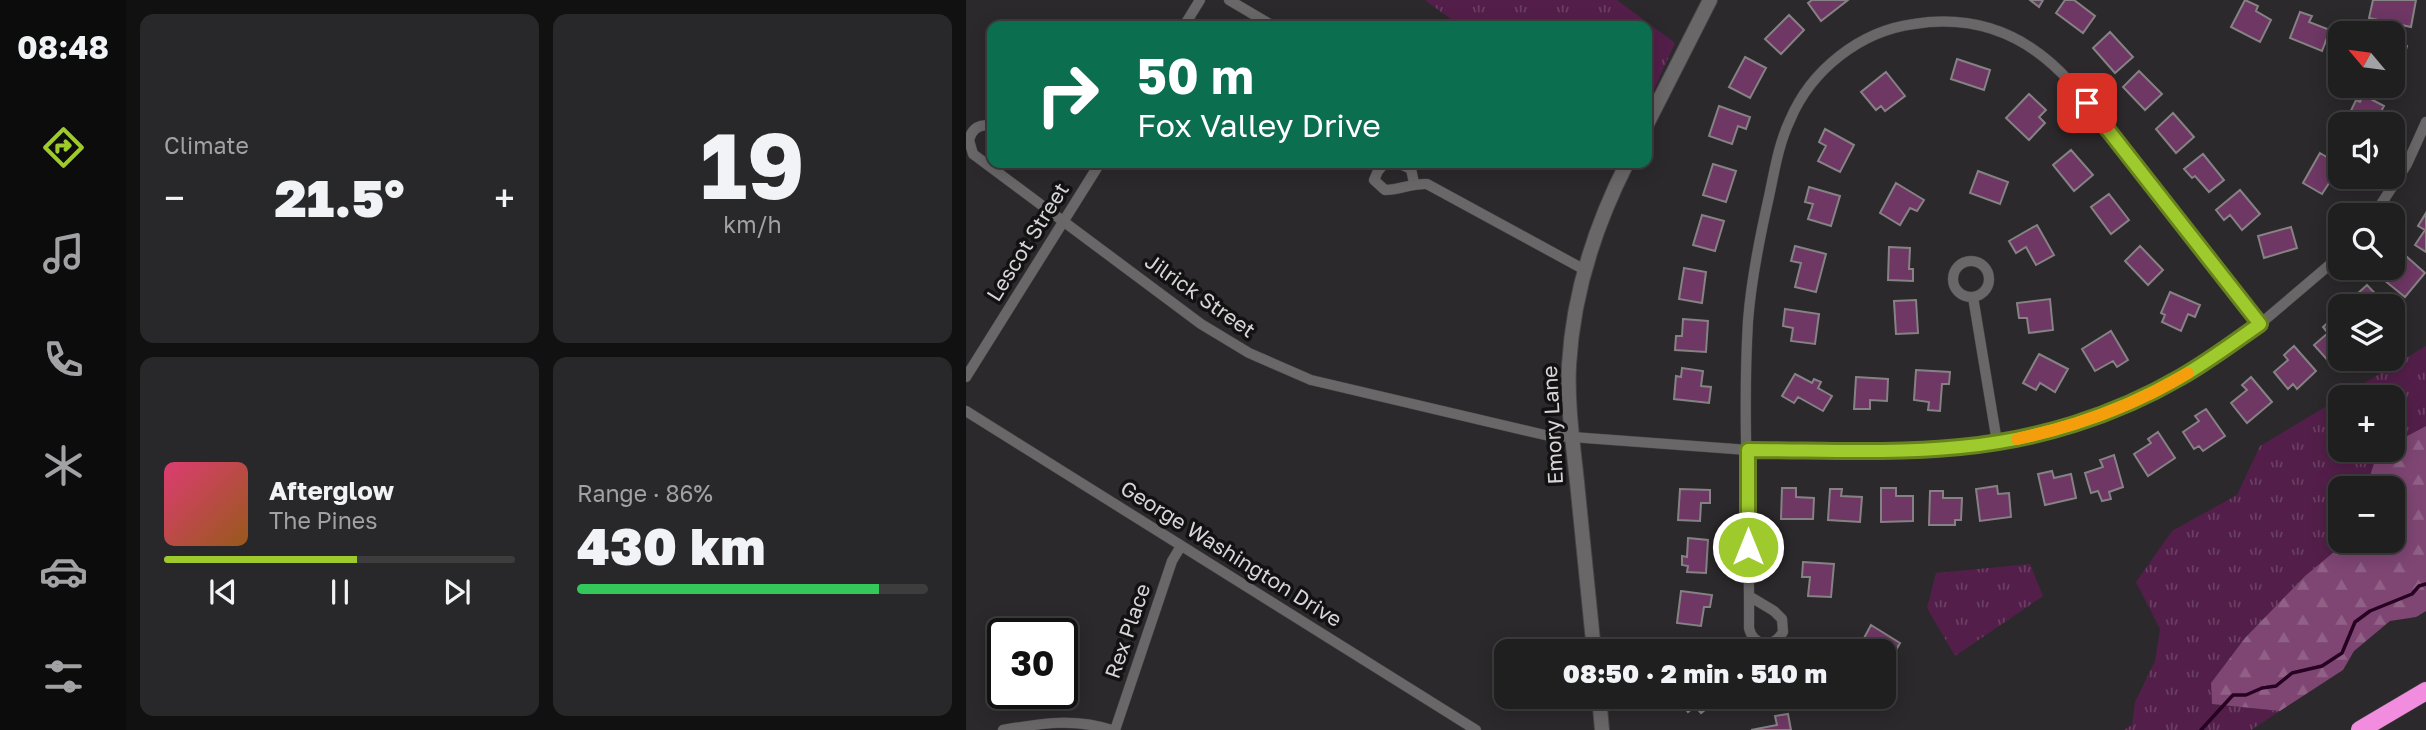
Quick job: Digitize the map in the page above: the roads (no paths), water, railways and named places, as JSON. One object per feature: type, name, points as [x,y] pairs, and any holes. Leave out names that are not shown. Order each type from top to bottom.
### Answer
[{"type":"highway","points":[[2360,730],[2426,691]]},
{"type":"street","points":[[1187,21],[1200,0]]},
{"type":"street","points":[[1229,0],[1265,21]]},
{"type":"street","points":[[1652,114],[1710,0]]},
{"type":"street","points":[[1749,596],[1782,619],[1783,632],[1774,642],[1760,643],[1751,635],[1749,596],[1747,348],[1751,290],[1760,235],[1787,127],[1809,86],[1834,60],[1866,39],[1905,25],[1944,21],[1984,27],[2017,38],[2046,57],[2070,82],[2260,324]]},
{"type":"street","points":[[2382,203],[2407,164],[2426,122]]},
{"type":"street","name":"Jilrick Street","points":[[987,126],[979,126],[969,140],[973,154],[987,162]]},
{"type":"street","name":"Jilrick Street","points":[[997,168],[1217,334],[1286,371],[1323,384],[1528,431],[1748,450],[1916,450],[1997,442],[2067,426],[2137,400],[2181,377],[2260,324],[2328,266]]},
{"type":"street","name":"Lescot Street","points":[[966,377],[1097,168]]},
{"type":"street","name":"Emory Lane","points":[[1593,639],[1572,436],[1569,366],[1576,309],[1585,270],[1607,207],[1625,168]]},
{"type":"street","points":[[1414,183],[1427,184],[1585,270]]},
{"type":"street","points":[[1973,296],[1997,442]]},
{"type":"street","name":"George Washington Drive","points":[[966,411],[1476,730]]},
{"type":"street","name":"Rex Place","points":[[1113,730],[1172,561],[1181,546]]},
{"type":"street","points":[[1600,709],[1602,730]]},
{"type":"street","points":[[1003,730],[1053,722],[1097,725],[1113,730]]},
{"type":"waterway","points":[[2201,730],[2233,695],[2246,695],[2262,688],[2276,686],[2292,673],[2322,666],[2342,653],[2355,622],[2370,611],[2412,594],[2419,586],[2426,584]]}]
